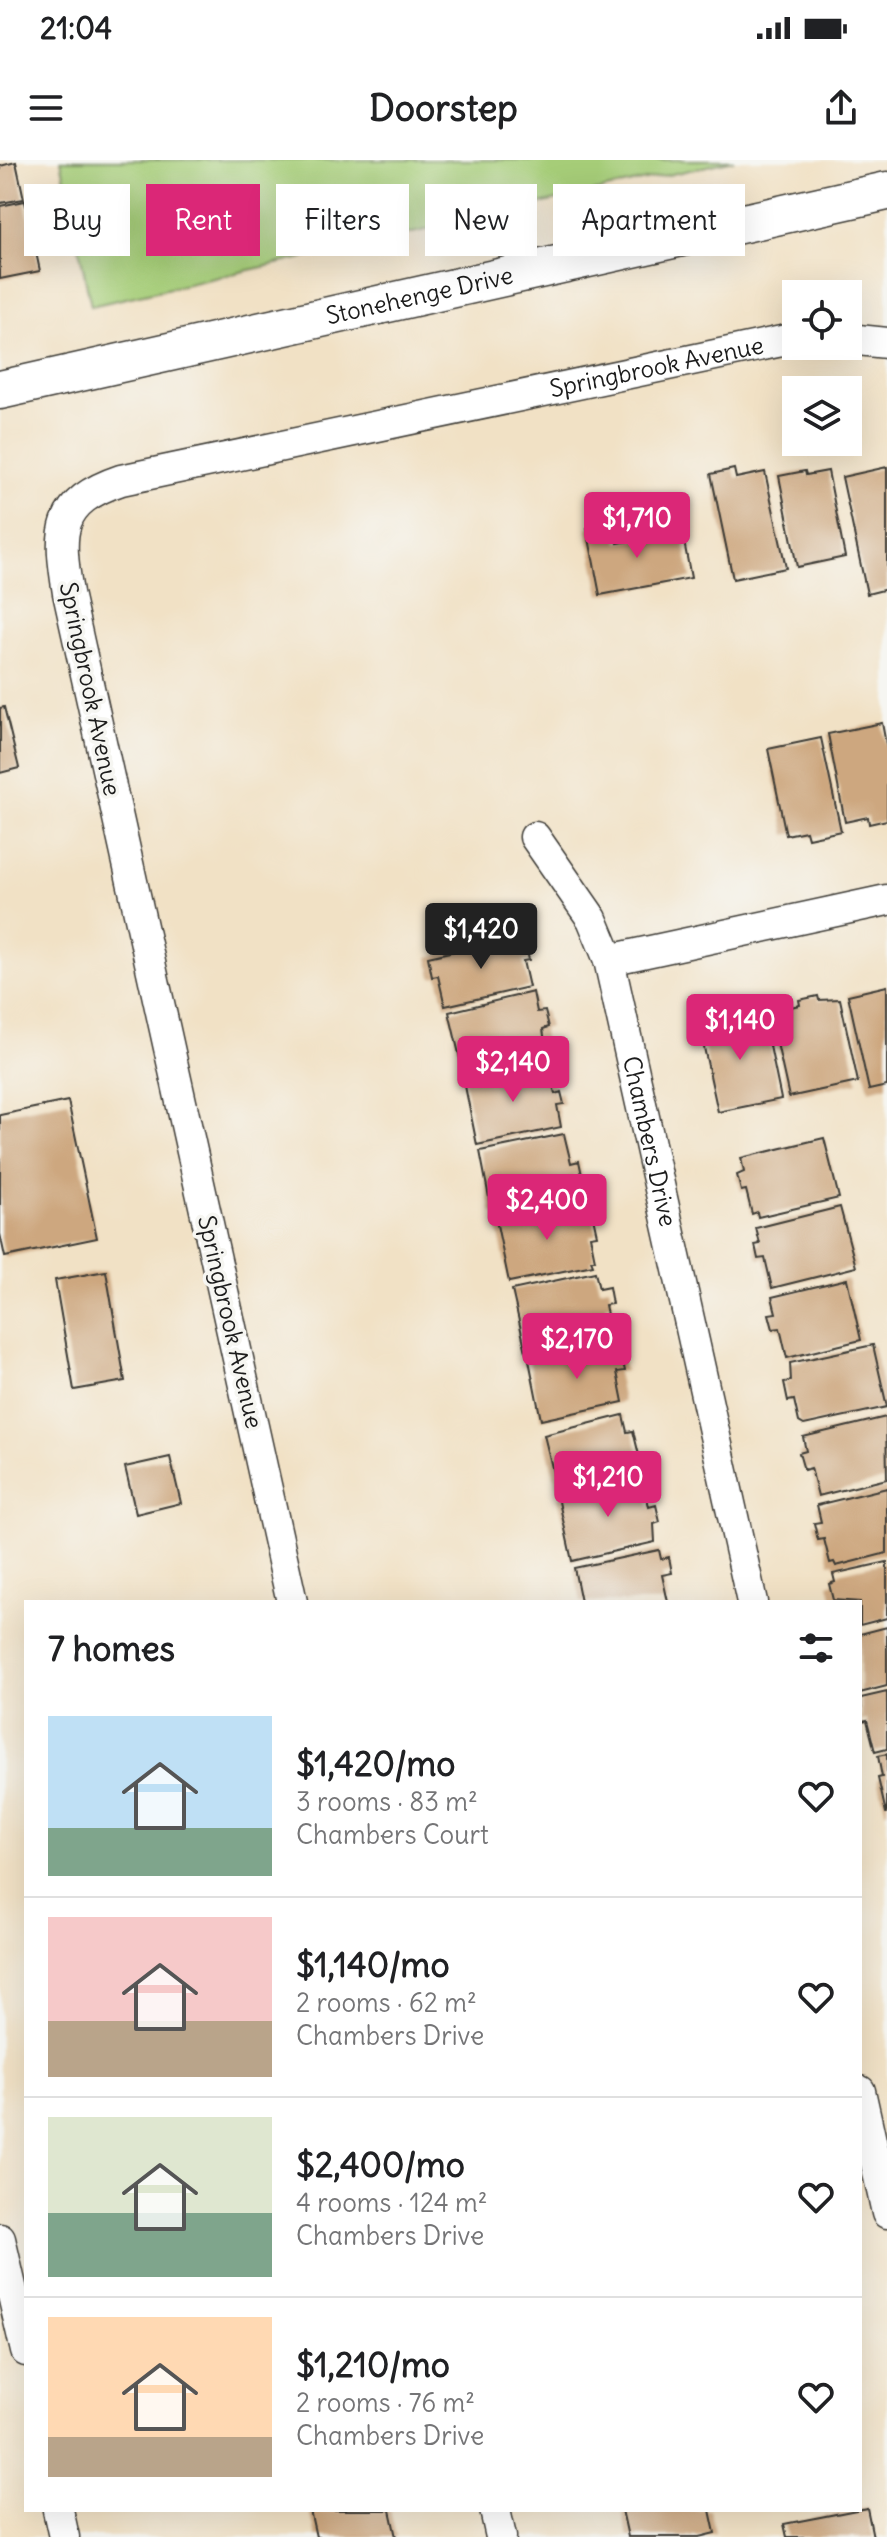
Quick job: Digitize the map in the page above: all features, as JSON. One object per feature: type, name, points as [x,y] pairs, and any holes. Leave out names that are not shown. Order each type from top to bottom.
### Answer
[{"type":"street","name":"Stonehenge Drive","points":[[0,390],[887,191]]},
{"type":"street","points":[[862,340],[887,343]]},
{"type":"street","name":"Springbrook Avenue","points":[[292,1600],[68,593],[61,549],[67,513],[92,490],[121,480],[782,341]]},
{"type":"street","name":"Chambers Drive","points":[[535,837],[592,919],[609,960],[752,1600]]},
{"type":"street","points":[[609,960],[887,900]]},
{"type":"street","points":[[862,2101],[887,2213]]},
{"type":"street","points":[[0,2239],[24,2341]]},
{"type":"street","points":[[0,2356],[24,2350]]},
{"type":"street","points":[[58,2512],[64,2537]]},
{"type":"street","points":[[495,2512],[501,2537]]},
{"type":"green space","points":[[61,160],[734,160],[628,184],[553,184],[553,201],[537,205],[537,184],[425,184],[425,230],[409,234],[409,184],[276,184],[276,256],[311,256],[91,306],[81,256],[130,256],[130,184],[66,184]]},
{"type":"building","points":[[16,162],[24,199],[0,203],[0,166]]},
{"type":"building","points":[[24,201],[24,256],[37,256],[40,271],[0,279],[0,206]]},
{"type":"building","points":[[887,467],[887,589],[867,594],[842,477]]},
{"type":"building","points":[[734,469],[736,478],[765,472],[786,568],[733,579],[711,474]]},
{"type":"building","points":[[805,471],[806,475],[828,471],[845,557],[797,567],[779,476]]},
{"type":"building","points":[[614,522],[618,543],[682,531],[691,578],[600,595],[587,528]]},
{"type":"building","points":[[4,707],[19,768],[0,773],[0,708]]},
{"type":"building","points":[[882,723],[887,749],[887,820],[869,824],[868,817],[845,822],[828,734]]},
{"type":"building","points":[[821,738],[841,831],[808,838],[806,831],[786,835],[768,749]]},
{"type":"building","points":[[516,937],[518,943],[525,942],[529,960],[523,961],[529,987],[445,1006],[438,976],[432,977],[428,957]]},
{"type":"building","points":[[887,986],[887,1086],[869,1090],[848,995]]},
{"type":"building","points":[[533,992],[537,1012],[545,1011],[549,1027],[543,1029],[547,1056],[464,1075],[449,1012]]},
{"type":"building","points":[[818,996],[819,1000],[840,999],[858,1082],[789,1097],[771,1016],[777,1014],[776,1010],[800,1005],[799,1000]]},
{"type":"building","points":[[759,1014],[760,1018],[764,1017],[781,1099],[718,1112],[700,1029],[718,1025],[716,1019]]},
{"type":"building","points":[[548,1063],[555,1094],[561,1092],[564,1104],[557,1105],[561,1127],[477,1145],[464,1081]]},
{"type":"building","points":[[68,1101],[97,1238],[5,1257],[0,1234],[0,1115]]},
{"type":"building","points":[[564,1134],[571,1163],[579,1161],[582,1175],[574,1176],[577,1195],[492,1213],[480,1151]]},
{"type":"building","points":[[824,1138],[839,1198],[758,1217],[757,1212],[752,1214],[746,1190],[741,1191],[737,1175],[744,1172],[741,1158]]},
{"type":"building","points":[[578,1203],[585,1218],[593,1217],[597,1235],[590,1236],[595,1260],[591,1260],[593,1265],[509,1282],[496,1220]]},
{"type":"building","points":[[840,1207],[856,1267],[772,1288],[765,1258],[758,1259],[755,1245],[760,1244],[756,1228]]},
{"type":"building","points":[[106,1271],[125,1381],[74,1390],[55,1280]]},
{"type":"building","points":[[595,1272],[599,1289],[609,1287],[612,1304],[605,1305],[610,1330],[606,1334],[526,1352],[512,1290]]},
{"type":"building","points":[[847,1279],[861,1340],[787,1358],[780,1328],[773,1329],[769,1314],[776,1313],[772,1297]]},
{"type":"building","points":[[610,1343],[613,1360],[622,1358],[625,1371],[617,1372],[623,1402],[541,1420],[529,1360]]},
{"type":"building","points":[[873,1345],[887,1407],[804,1425],[799,1422],[794,1400],[788,1401],[784,1382],[791,1381],[790,1363]]},
{"type":"building","points":[[623,1415],[627,1432],[633,1431],[642,1467],[557,1488],[544,1435]]},
{"type":"building","points":[[886,1417],[887,1479],[818,1496],[811,1468],[804,1470],[799,1453],[806,1451],[803,1437]]},
{"type":"building","points":[[170,1457],[181,1503],[136,1514],[125,1467]]},
{"type":"building","points":[[643,1478],[649,1507],[656,1505],[660,1522],[654,1524],[655,1542],[572,1561],[558,1497]]},
{"type":"building","points":[[887,1488],[887,1553],[836,1566],[834,1562],[830,1563],[824,1539],[818,1540],[814,1523],[821,1522],[817,1505]]},
{"type":"building","points":[[659,1550],[661,1559],[669,1557],[672,1573],[662,1575],[668,1600],[581,1600],[574,1568]]},
{"type":"building","points":[[887,1562],[887,1618],[862,1624],[862,1600],[833,1600],[829,1584],[835,1582],[833,1574]]},
{"type":"building","points":[[887,1627],[887,1686],[862,1692],[862,1633]]},
{"type":"building","points":[[887,1692],[887,1749],[875,1752],[867,1720],[862,1721],[862,1698]]},
{"type":"building","points":[[887,1754],[886,1813],[878,1778],[882,1777],[878,1756]]},
{"type":"building","points":[[867,2508],[873,2537],[787,2537],[784,2524],[862,2512]]},
{"type":"building","points":[[310,2512],[390,2512],[396,2537],[316,2537]]},
{"type":"building","points":[[622,2512],[710,2512],[715,2533],[699,2537],[628,2537]]}]
